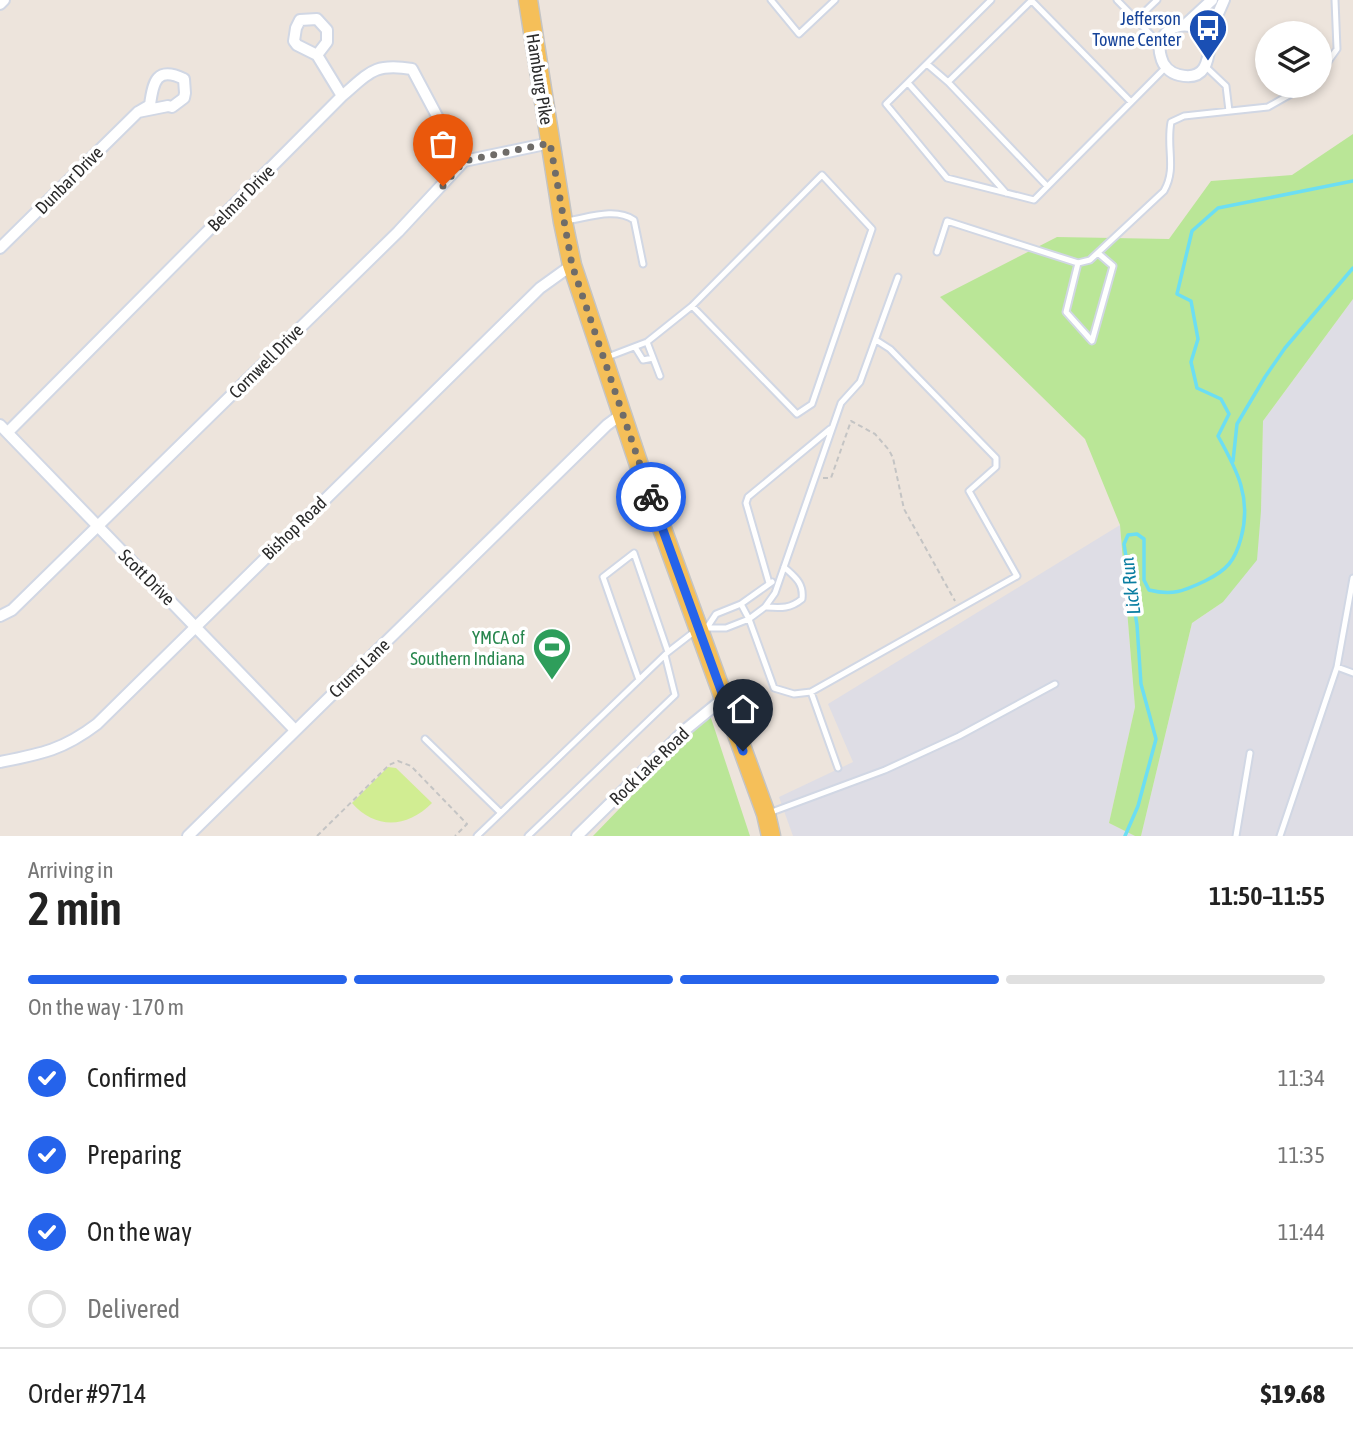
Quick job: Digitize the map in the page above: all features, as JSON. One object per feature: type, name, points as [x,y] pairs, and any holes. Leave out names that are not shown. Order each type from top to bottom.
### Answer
[{"type":"main road","name":"Hamburg Pike","points":[[528,0],[572,265],[602,359],[703,627],[771,836]]},
{"type":"street","points":[[0,4],[4,0]]},
{"type":"street","points":[[1212,0],[1185,25],[1169,30],[1160,44],[1161,60],[1172,73],[1188,76],[1196,74],[1205,66],[1210,54],[1215,20],[1224,0]]},
{"type":"street","points":[[1185,25],[1204,33],[1210,46]]},
{"type":"street","points":[[317,55],[342,96]]},
{"type":"street","name":"Belmar Drive","points":[[4,428],[342,96],[371,71],[387,65],[412,69],[461,163]]},
{"type":"street","name":"Dunbar Drive","points":[[0,248],[138,112],[150,105],[153,85],[157,78],[163,74],[173,74],[184,79],[185,93],[179,102],[172,107],[138,112]]},
{"type":"street","points":[[461,163],[550,143]]},
{"type":"street","name":"Cornwell Drive","points":[[0,616],[12,610],[97,528],[398,232],[443,186],[461,163]]},
{"type":"street","name":"Bishop Road","points":[[0,762],[66,745],[97,724],[540,288],[572,265]]},
{"type":"street","name":"Crums Lane","points":[[188,836],[597,434],[622,414]]},
{"type":"street","name":"Scott Drive","points":[[4,428],[97,528],[295,730]]},
{"type":"street","name":"Rock Lake Road","points":[[577,836],[685,730],[724,698]]},
{"type":"lane","points":[[772,0],[799,34],[835,0]]},
{"type":"lane","points":[[991,0],[886,104],[947,177],[1034,200],[1166,67]]},
{"type":"lane","points":[[948,82],[1032,0],[1131,102]]},
{"type":"lane","points":[[1116,0],[1160,44]]},
{"type":"lane","points":[[1136,20],[1157,0]]},
{"type":"lane","points":[[1332,56],[1337,49],[1335,0]]},
{"type":"lane","points":[[927,64],[948,82],[1047,186]]},
{"type":"lane","points":[[1205,66],[1226,86],[1229,111]]},
{"type":"lane","points":[[908,83],[1006,192]]},
{"type":"lane","points":[[937,253],[947,221],[1079,263],[1090,260],[1164,191],[1172,177],[1168,135],[1171,122],[1184,116],[1268,107],[1284,98]]},
{"type":"lane","points":[[602,359],[648,342],[692,306],[822,175],[872,229],[812,404],[797,414],[692,306]]},
{"type":"lane","points":[[563,222],[618,213],[628,216],[634,220],[643,264]]},
{"type":"lane","points":[[1079,263],[1066,312],[1092,341],[1114,266],[1098,253]]},
{"type":"lane","points":[[703,627],[726,628],[749,619],[765,607],[775,593],[841,403],[860,382],[898,277]]},
{"type":"lane","points":[[741,604],[774,688],[794,694],[811,692],[1017,576],[969,491],[996,467],[996,458],[890,349],[876,340]]},
{"type":"lane","points":[[648,342],[660,376]]},
{"type":"lane","points":[[635,347],[643,360],[653,358]]},
{"type":"lane","points":[[769,583],[746,503],[748,497],[832,427]]},
{"type":"lane","points":[[528,836],[674,695],[666,653],[634,552],[603,577],[639,680]]},
{"type":"lane","points":[[765,607],[785,609],[802,599],[803,589],[799,581],[784,567]]},
{"type":"lane","points":[[1280,836],[1337,667],[1353,578]]},
{"type":"lane","points":[[477,836],[666,653],[703,627],[716,614],[741,604],[769,583],[778,581]]},
{"type":"lane","points":[[1337,667],[1353,673]]},
{"type":"lane","points":[[766,814],[885,770],[946,742],[1055,684]]},
{"type":"lane","points":[[811,692],[838,768]]},
{"type":"lane","points":[[425,739],[501,813]]},
{"type":"lane","points":[[1236,836],[1250,753]]},
{"type":"path","points":[[816,475],[831,478],[851,421],[864,426],[879,437],[893,458],[904,509],[926,545],[958,609]]},
{"type":"path","points":[[317,836],[389,765],[398,761],[411,766],[467,824],[455,836]]},
{"type":"shaded area","points":[[1353,299],[1353,836],[1141,836],[1192,623],[1223,602],[1261,511],[1263,421]]},
{"type":"shaded area","points":[[1120,525],[1135,707],[1109,823],[1135,836],[793,836],[779,797],[853,762],[828,704]]},
{"type":"green space","points":[[1353,134],[1353,299],[1263,421],[1257,560],[1223,602],[1192,623],[1141,836],[1135,836],[1109,823],[1135,707],[1120,525],[1085,439],[940,297],[1057,237],[1169,239],[1211,181],[1292,175]]},
{"type":"green space","points":[[710,715],[750,836],[593,836]]},
{"type":"green space","points":[[388,767],[396,768],[432,803],[402,821],[381,821],[361,812],[352,803]]},
{"type":"waterway","name":"Lick Run","points":[[1125,836],[1138,806],[1156,739],[1141,684],[1137,625],[1124,544],[1128,535],[1137,534],[1144,539],[1144,580],[1149,590],[1178,592],[1213,577],[1229,564],[1239,546],[1244,524],[1241,485],[1218,436],[1229,414],[1221,399],[1197,388],[1191,362],[1198,339],[1191,301],[1177,294],[1192,231],[1218,208],[1353,181]]},
{"type":"waterway","points":[[1233,461],[1237,424],[1265,377],[1285,348],[1353,268]]},
{"type":"way so far","points":[[443,186],[464,161],[550,143],[572,265],[651,497]]},
{"type":"place","name":"Jefferson Towne Center","points":[[1208,62]]},
{"type":"place","name":"YMCA of Southern Indiana","points":[[552,681]]},
{"type":"route","points":[[651,497],[743,751]]}]
